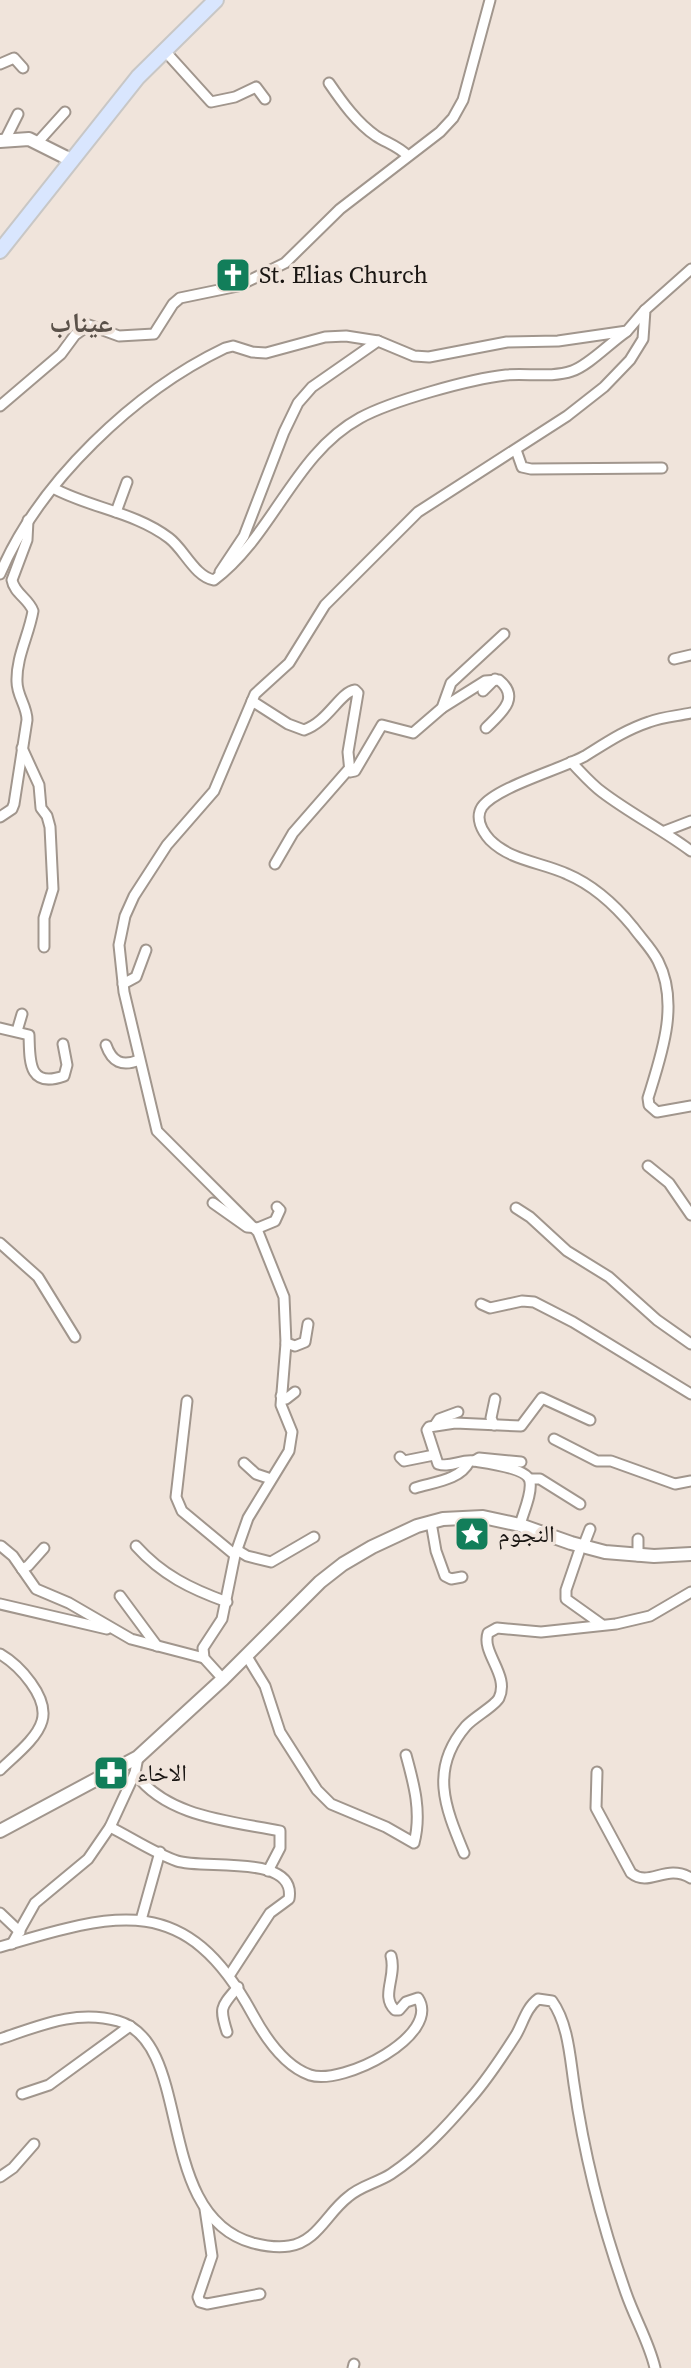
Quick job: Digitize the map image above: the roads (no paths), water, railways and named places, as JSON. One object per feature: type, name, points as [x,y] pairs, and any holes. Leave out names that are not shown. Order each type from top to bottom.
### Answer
[{"type":"main road","points":[[0,251],[19,231],[125,92],[216,0]]},
{"type":"street","points":[[0,406],[61,354],[75,335],[89,325],[119,336],[154,334],[180,298],[231,289],[285,263],[335,213],[440,132],[458,109],[467,90],[479,33],[490,0]]},
{"type":"street","points":[[164,50],[211,102],[235,97],[256,87],[265,99]]},
{"type":"street","points":[[0,64],[10,57],[23,68]]},
{"type":"street","points":[[329,83],[369,130],[396,145],[408,156]]},
{"type":"street","points":[[38,142],[65,112]]},
{"type":"street","points":[[2,141],[18,114]]},
{"type":"street","points":[[2,141],[19,139],[38,142],[71,160]]},
{"type":"street","points":[[214,580],[246,551],[310,462],[333,438],[360,418],[412,399],[495,376],[575,371],[627,331],[645,310],[691,269]]},
{"type":"street","points":[[204,1658],[204,1644],[218,1629],[227,1602],[236,1552],[253,1508],[289,1451],[292,1441],[289,1422],[281,1405],[286,1343],[284,1297],[263,1242],[254,1229],[157,1131],[123,984],[119,945],[129,907],[172,838],[214,791],[258,690],[289,663],[325,605],[418,512],[579,407],[619,372],[643,339],[645,310]]},
{"type":"street","points":[[0,574],[28,520],[77,459],[138,402],[225,348],[233,346],[266,353],[333,336],[378,341],[414,356],[429,357],[507,342],[558,341],[627,331]]},
{"type":"street","points":[[214,580],[244,536],[298,403],[312,387],[378,341]]},
{"type":"street","points":[[516,450],[522,467],[531,469],[662,468]]},
{"type":"street","points":[[116,512],[127,482]]},
{"type":"street","points":[[53,488],[159,531],[178,545],[203,576],[214,580]]},
{"type":"street","points":[[0,817],[14,804],[27,713],[18,692],[17,677],[33,611],[13,586],[12,580],[27,540],[28,520]]},
{"type":"street","points":[[442,708],[451,683],[504,634]]},
{"type":"street","points":[[674,659],[691,655]]},
{"type":"street","points":[[348,770],[355,771],[382,725],[413,733],[442,708],[485,681],[495,679],[507,687],[510,700],[486,728]]},
{"type":"street","points":[[483,691],[495,679]]},
{"type":"street","points":[[252,701],[288,724],[304,730],[319,723],[345,693],[355,690],[358,693],[348,770],[293,833],[275,864]]},
{"type":"street","points":[[691,713],[650,721],[571,762],[538,775],[488,801],[481,809],[479,823],[491,840],[513,855],[571,875],[589,886],[620,911],[641,937],[658,961],[667,998],[662,1050],[648,1098],[649,1105],[657,1112],[691,1106]]},
{"type":"street","points":[[22,748],[39,785],[41,808],[50,827],[53,889],[44,918],[44,947]]},
{"type":"street","points":[[571,762],[600,790],[691,851]]},
{"type":"street","points":[[665,831],[691,821]]},
{"type":"street","points":[[123,984],[136,977],[146,950]]},
{"type":"street","points":[[17,1031],[22,1014]]},
{"type":"street","points":[[0,1028],[29,1035],[31,1069],[44,1078],[64,1076],[67,1065],[63,1044]]},
{"type":"street","points":[[106,1045],[117,1062],[128,1064],[139,1060]]},
{"type":"street","points":[[648,1166],[669,1183],[691,1215]]},
{"type":"street","points":[[213,1203],[254,1229],[275,1221],[290,1210]]},
{"type":"street","points":[[275,1221],[280,1210],[277,1207]]},
{"type":"street","points":[[516,1208],[567,1251],[609,1277],[657,1320],[691,1344]]},
{"type":"street","points":[[0,1243],[38,1277],[75,1337]]},
{"type":"street","points":[[481,1304],[490,1308],[522,1301],[534,1302],[573,1322],[691,1394]]},
{"type":"street","points":[[286,1343],[295,1346],[305,1342],[308,1324]]},
{"type":"street","points":[[281,1396],[286,1399],[295,1392]]},
{"type":"street","points":[[435,1425],[521,1426],[542,1398],[590,1420]]},
{"type":"street","points":[[494,1425],[491,1418],[495,1399]]},
{"type":"street","points":[[187,1401],[176,1497],[182,1511],[236,1552],[259,1561],[271,1562],[314,1537]]},
{"type":"street","points":[[458,1412],[439,1419],[427,1430],[438,1464],[448,1466],[479,1458],[521,1462]]},
{"type":"street","points":[[554,1439],[597,1461],[611,1461],[675,1484],[691,1481]]},
{"type":"street","points":[[400,1457],[410,1461],[434,1455]]},
{"type":"street","points":[[471,1462],[516,1469],[530,1479],[540,1479],[580,1504]]},
{"type":"street","points":[[415,1488],[456,1476],[464,1472],[471,1462]]},
{"type":"street","points":[[244,1463],[256,1474],[271,1479]]},
{"type":"street","points":[[520,1525],[530,1479]]},
{"type":"street","points":[[0,1831],[138,1757],[223,1679],[320,1582],[343,1564],[392,1537],[430,1522],[483,1517],[520,1525],[581,1549],[638,1556],[691,1554]]},
{"type":"street","points":[[392,1537],[457,1524],[494,1525],[638,1562],[691,1560]]},
{"type":"street","points":[[432,1528],[445,1576],[451,1579],[462,1577]]},
{"type":"street","points":[[590,1529],[566,1590],[566,1599],[601,1624]]},
{"type":"street","points":[[638,1539],[638,1556]]},
{"type":"street","points":[[1,1546],[13,1556],[36,1589],[69,1603],[131,1639],[204,1658],[223,1679]]},
{"type":"street","points":[[136,1546],[172,1579],[227,1602]]},
{"type":"street","points":[[22,1569],[44,1548]]},
{"type":"street","points":[[464,1853],[446,1805],[443,1772],[449,1752],[467,1725],[497,1702],[500,1696],[498,1669],[486,1645],[486,1636],[497,1628],[541,1632],[616,1624],[650,1616],[691,1592]]},
{"type":"street","points":[[120,1596],[157,1646]]},
{"type":"street","points":[[0,1604],[114,1630]]},
{"type":"street","points":[[0,1654],[22,1669],[42,1706],[43,1719],[38,1730],[0,1770]]},
{"type":"street","points":[[246,1655],[268,1694],[280,1732],[317,1790],[331,1804],[386,1827],[414,1843],[419,1827],[415,1789],[406,1755]]},
{"type":"street","points":[[12,1944],[30,1909],[88,1859],[110,1827],[135,1773],[138,1757]]},
{"type":"street","points":[[597,1772],[596,1808],[631,1873],[638,1879],[646,1879],[675,1871],[690,1880]]},
{"type":"street","points":[[135,1773],[154,1793],[175,1806],[280,1831],[280,1848],[268,1871]]},
{"type":"street","points":[[110,1827],[188,1863],[229,1864],[268,1871],[279,1874],[289,1883],[289,1899],[270,1913],[229,1976]]},
{"type":"street","points":[[141,1920],[160,1852]]},
{"type":"street","points":[[0,1913],[20,1932]]},
{"type":"street","points":[[0,1947],[91,1922],[123,1918],[168,1926],[200,1944],[229,1976],[266,2038],[295,2067],[311,2075],[325,2077],[350,2072],[384,2057],[397,2048],[414,2028],[421,2011],[418,1998],[406,2002],[399,2010],[388,2002],[394,1973],[391,1956]]},
{"type":"street","points":[[227,2032],[221,2006],[238,1987]]},
{"type":"street","points":[[0,2039],[58,2019],[85,2017],[130,2026],[143,2040],[158,2066],[183,2161],[204,2206],[216,2221],[241,2240],[274,2247],[303,2243],[349,2195],[389,2176],[430,2143],[488,2076],[518,2031],[530,2006],[538,1999],[552,2001],[567,2042],[584,2148],[594,2188],[627,2296],[655,2368]]},
{"type":"street","points":[[22,2094],[49,2085],[130,2026]]},
{"type":"street","points":[[0,2177],[13,2168],[34,2144]]},
{"type":"street","points":[[204,2206],[212,2256],[198,2297],[200,2302],[207,2304],[260,2294]]},
{"type":"place","name":"St. Elias Church","points":[[233,275]]},
{"type":"place","name":"النجوم","points":[[472,1534]]},
{"type":"place","name":"الاخاء","points":[[111,1773]]},
{"type":"district","name":"عيناب","points":[[81,322]]}]
